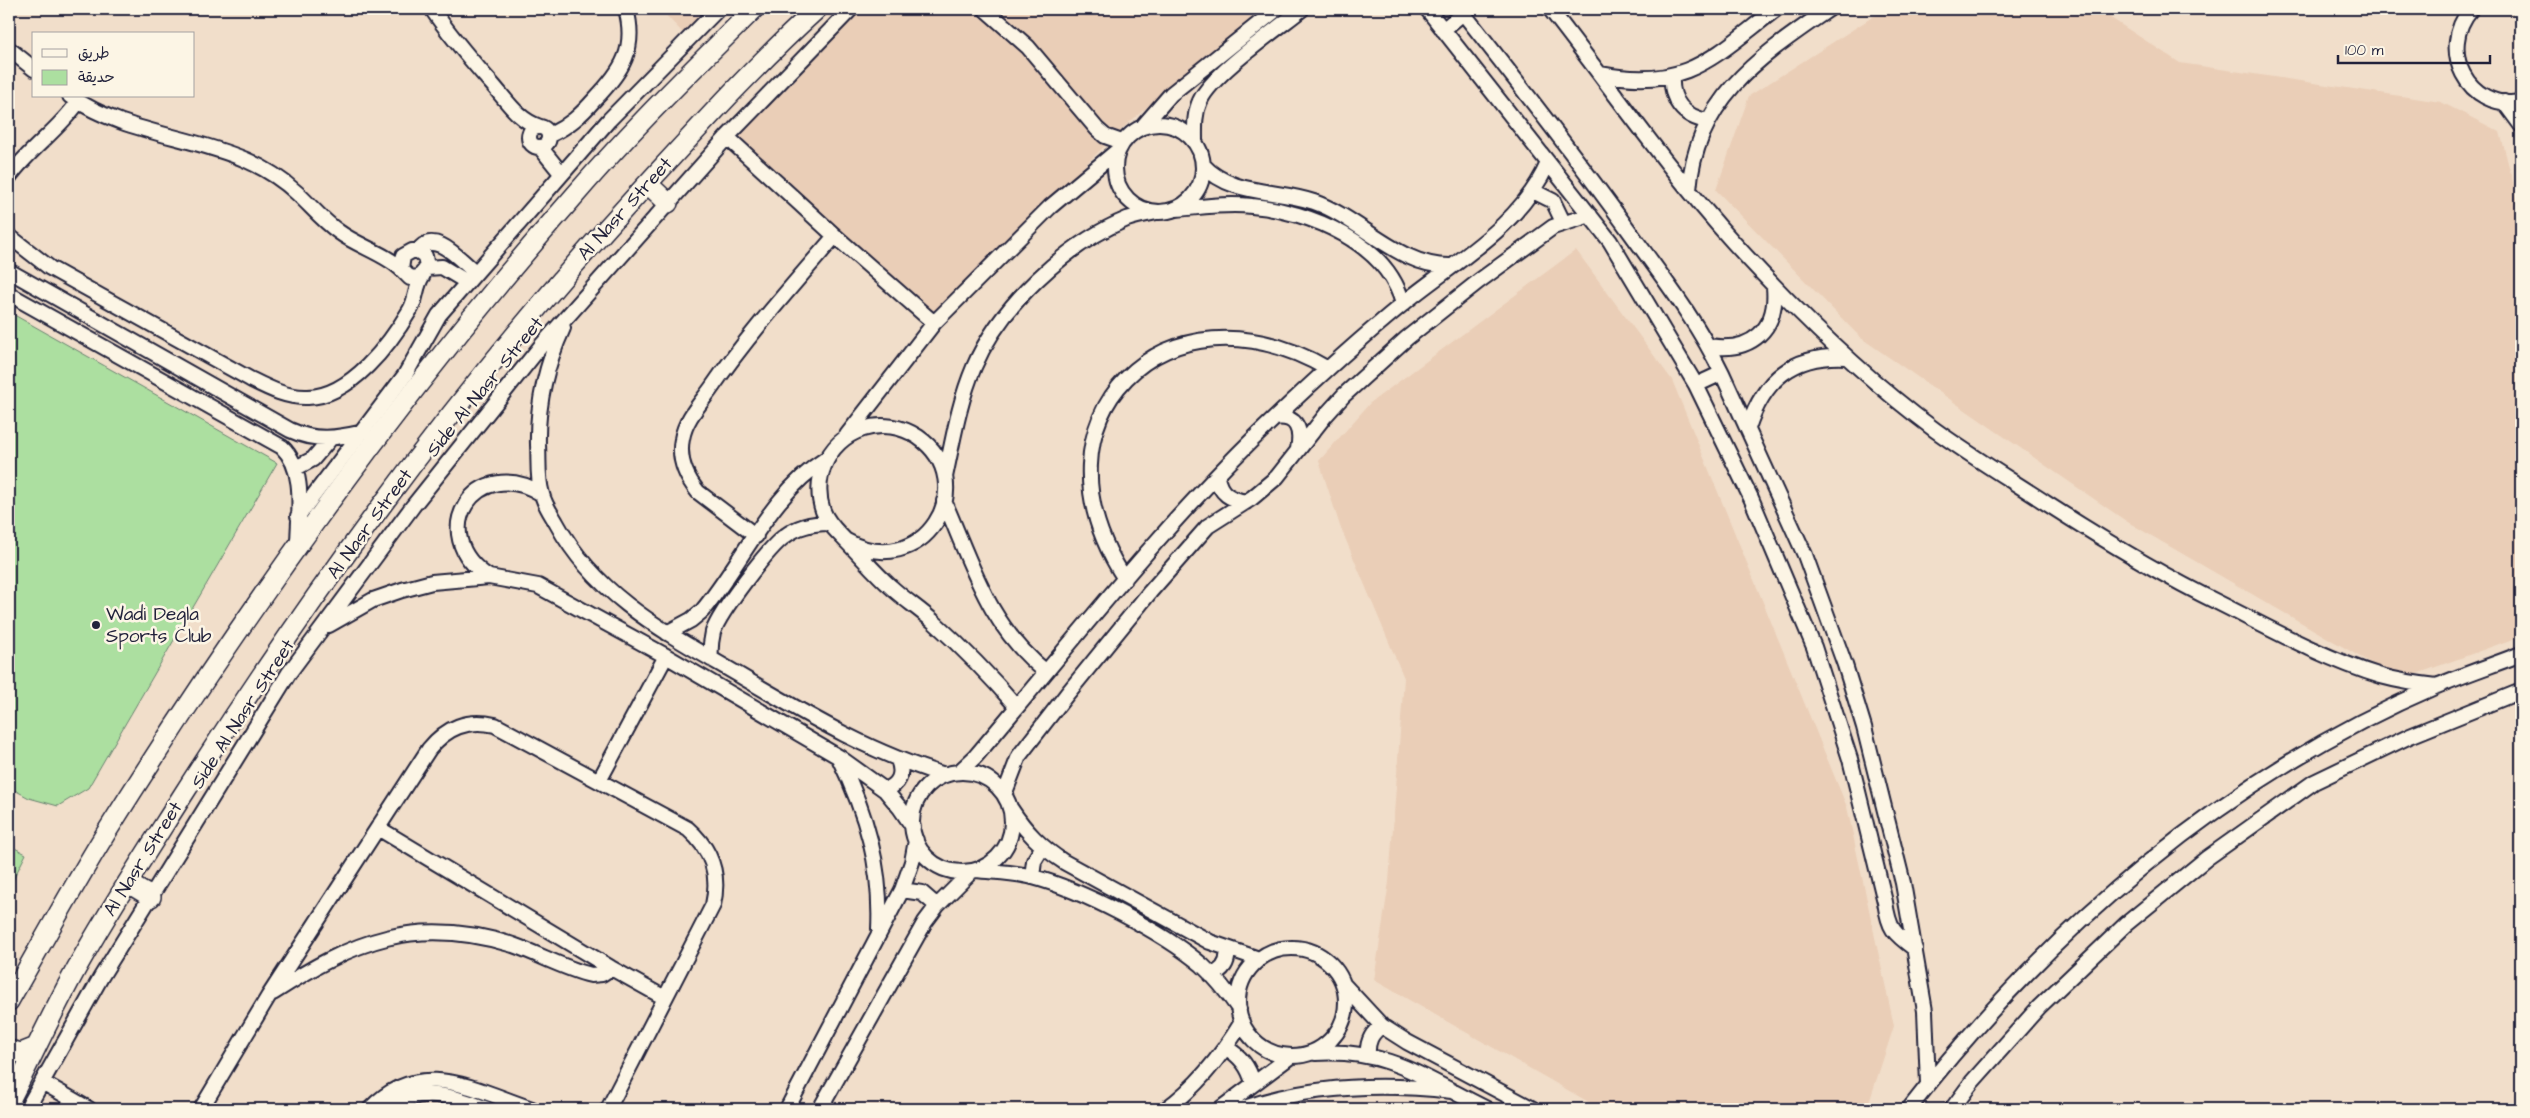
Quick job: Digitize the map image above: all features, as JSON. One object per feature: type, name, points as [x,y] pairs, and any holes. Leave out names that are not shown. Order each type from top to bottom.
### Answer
[{"type":"main road","points":[[9,1001],[105,835],[231,640],[388,425],[491,294],[576,193],[697,65],[754,9]]},
{"type":"main road","name":"Al Nasr Street","points":[[9,1102],[82,957],[128,883],[270,660],[409,470],[523,324],[702,124],[818,9]]},
{"type":"main road","points":[[648,184],[668,203]]},
{"type":"main road","points":[[128,883],[151,897]]},
{"type":"main road","points":[[9,1050],[21,1053],[36,1047]]},
{"type":"street","points":[[432,9],[454,42],[516,113],[529,123],[545,131]]},
{"type":"street","points":[[529,138],[531,131],[545,131],[573,122],[618,73],[626,57],[629,41],[629,22],[626,9]]},
{"type":"street","points":[[298,516],[405,374],[439,315],[561,173],[629,98],[718,9]]},
{"type":"street","name":"Side Al Nasr Street","points":[[27,1109],[101,977],[289,673],[413,506],[540,346],[727,137],[851,9]]},
{"type":"street","points":[[985,9],[1028,47],[1097,129],[1120,146]]},
{"type":"street","points":[[667,633],[686,624],[702,611],[795,484],[826,459],[934,323],[1050,207],[1120,146],[1128,135],[1144,125],[1171,94],[1276,9]]},
{"type":"street","points":[[1302,9],[1220,76],[1206,91],[1196,116],[1195,142],[1203,165],[1215,177],[1232,185],[1296,198],[1330,209],[1401,253],[1420,262],[1437,266],[1451,266]]},
{"type":"street","points":[[1427,9],[1590,215],[1628,268],[1696,385],[1751,498],[1814,647],[1850,759],[1885,902],[1888,923],[1894,933],[1915,949]]},
{"type":"street","points":[[1550,9],[1689,190],[1774,287],[1847,357],[1934,429],[1981,462],[2117,549],[2203,596],[2322,652],[2381,676],[2438,686]]},
{"type":"street","points":[[1601,74],[1624,78],[1648,79],[1672,75],[1705,63],[1776,9]]},
{"type":"street","points":[[1689,190],[1691,168],[1708,121],[1730,88],[1753,64],[1829,9]]},
{"type":"street","points":[[2471,9],[2460,26],[2456,37],[2456,54],[2461,70],[2479,92],[2504,102],[2521,102]]},
{"type":"street","points":[[1443,30],[1462,11],[1582,165],[1690,314],[1709,346],[1748,428],[1805,555],[1845,665],[1891,830],[1903,883],[1926,1021],[1928,1084]]},
{"type":"street","points":[[9,49],[32,67]]},
{"type":"street","points":[[1672,75],[1672,94],[1676,103],[1690,116],[1708,121]]},
{"type":"street","points":[[9,177],[21,162],[55,131],[74,99],[133,127],[227,153],[254,164],[295,191],[339,233],[385,258],[413,269],[434,266],[471,277]]},
{"type":"street","points":[[2504,102],[2521,125]]},
{"type":"street","points":[[516,113],[532,144],[540,147],[561,173]]},
{"type":"street","points":[[1144,125],[1160,123],[1176,127],[1195,142]]},
{"type":"street","points":[[540,147],[546,145],[545,131]]},
{"type":"street","points":[[727,137],[834,236],[934,323]]},
{"type":"street","points":[[1120,146],[1114,167],[1121,191],[1133,204],[1157,212]]},
{"type":"street","points":[[959,772],[975,757],[1125,579],[1217,477],[1275,418],[1403,304],[1500,229],[1518,211],[1533,191],[1548,163]]},
{"type":"street","points":[[1173,210],[1187,202],[1198,189],[1203,165]]},
{"type":"street","points":[[1533,191],[1554,201],[1563,222]]},
{"type":"street","points":[[845,540],[871,551],[899,550],[924,537],[933,527],[944,501],[945,478],[968,382],[987,341],[1008,311],[1035,283],[1085,243],[1129,219],[1157,212],[1237,204],[1276,209],[1313,220],[1340,233],[1389,272],[1398,288],[1403,304]]},
{"type":"street","points":[[820,1109],[925,922],[937,906],[973,871],[995,860],[1006,846],[1011,830],[1007,801],[1019,756],[1121,625],[1208,526],[1246,502],[1277,477],[1324,416],[1373,367],[1478,281],[1563,222],[1590,215]]},
{"type":"street","points":[[9,236],[50,268],[232,369],[269,388],[297,396],[320,396],[334,390],[356,376],[373,360],[414,303],[416,291],[412,251],[418,251],[427,243],[439,243],[471,277]]},
{"type":"street","points":[[756,536],[698,492],[691,483],[682,462],[682,439],[690,418],[738,348],[834,236]]},
{"type":"street","points":[[9,271],[290,430],[310,437],[330,439],[388,425]]},
{"type":"street","points":[[1709,346],[1724,348],[1739,346],[1753,340],[1764,330],[1772,317],[1776,302],[1774,287]]},
{"type":"street","points":[[9,294],[282,447],[288,453],[296,468],[298,546]]},
{"type":"street","points":[[568,316],[549,365],[540,402],[538,432],[542,494],[565,538],[593,576],[631,610],[816,720],[898,760],[945,775]]},
{"type":"street","points":[[1125,579],[1111,558],[1098,528],[1089,488],[1088,464],[1094,437],[1104,412],[1118,389],[1137,369],[1158,353],[1182,344],[1207,339],[1232,338],[1282,347],[1328,370]]},
{"type":"street","points":[[1748,428],[1762,395],[1785,371],[1815,358],[1847,357]]},
{"type":"street","points":[[1696,385],[1722,373]]},
{"type":"street","points":[[1275,418],[1291,419],[1298,427],[1300,439],[1298,450]]},
{"type":"street","points":[[843,439],[866,428],[893,426],[905,430],[927,445],[938,461],[945,478]]},
{"type":"street","points":[[296,468],[319,453],[330,439]]},
{"type":"street","points":[[826,459],[822,472],[820,491],[823,511],[829,523],[892,588],[966,651],[1017,707]]},
{"type":"street","points":[[1217,477],[1220,487],[1226,495],[1246,502]]},
{"type":"street","points":[[489,577],[475,568],[465,556],[460,542],[460,518],[471,498],[483,488],[498,482],[513,482],[528,486],[542,494]]},
{"type":"street","points":[[944,501],[994,615],[1022,652],[1046,672]]},
{"type":"street","points":[[711,659],[711,641],[717,624],[776,543],[795,530],[817,523],[829,523]]},
{"type":"street","points":[[320,631],[346,614],[402,590],[432,582],[489,577],[530,585],[554,594],[666,656],[839,757],[885,790],[900,808],[923,852],[932,862],[951,870],[1032,877],[1081,895],[1181,948],[1211,975],[1240,1015],[1250,1036],[1276,1054],[1291,1056],[1338,1051],[1368,1055],[1398,1063],[1452,1091],[1469,1105],[1487,1109]]},
{"type":"street","points":[[1909,1109],[1991,1010],[2087,912],[2231,799],[2268,775],[2352,727],[2438,686],[2521,654]]},
{"type":"street","points":[[599,781],[666,656]]},
{"type":"street","points":[[1952,1109],[1972,1082],[2039,1007],[2126,924],[2207,858],[2314,782],[2410,736],[2521,691]]},
{"type":"street","points":[[201,1109],[268,997],[439,737],[451,728],[465,723],[480,722],[495,725],[688,829],[708,850],[713,863],[716,877],[713,905],[608,1109]]},
{"type":"street","points":[[839,757],[864,814],[874,853],[880,893],[879,933]]},
{"type":"street","points":[[885,790],[898,781],[901,770],[898,760]]},
{"type":"street","points":[[787,1109],[902,890],[912,862],[913,814],[920,795],[933,781],[945,775],[970,772],[989,780],[1007,801],[1023,827],[1042,848],[1227,950],[1259,959]]},
{"type":"street","points":[[378,828],[611,968],[665,998]]},
{"type":"street","points":[[1032,877],[1034,860],[1042,848]]},
{"type":"street","points":[[902,890],[922,893],[937,906]]},
{"type":"street","points":[[268,997],[315,965],[340,953],[383,938],[419,932],[446,931],[484,937],[528,951],[591,975],[602,974],[611,968]]},
{"type":"street","points":[[1166,1109],[1200,1079],[1226,1048],[1240,1015],[1239,995],[1242,981],[1259,959],[1274,950],[1291,947],[1309,950],[1331,963],[1344,985],[1382,1026],[1407,1042],[1534,1109]]},
{"type":"street","points":[[1211,975],[1220,971],[1226,964],[1227,950]]},
{"type":"street","points":[[1312,1053],[1329,1042],[1342,1026],[1347,1006],[1344,985]]},
{"type":"street","points":[[1368,1055],[1368,1045],[1371,1036],[1382,1026]]},
{"type":"street","points":[[1226,1048],[1246,1064],[1253,1083]]},
{"type":"street","points":[[1220,1109],[1291,1056]]},
{"type":"street","points":[[370,1109],[383,1096],[398,1087],[415,1081],[433,1079],[451,1082],[532,1109]]},
{"type":"street","points":[[42,1082],[89,1109]]},
{"type":"street","points":[[1241,1109],[1274,1100],[1333,1089],[1392,1086],[1452,1091]]},
{"type":"street","points":[[389,1109],[411,1097],[425,1094],[440,1094],[488,1109]]},
{"type":"shaded area","points":[[660,9],[711,9],[683,33]]},
{"type":"shaded area","points":[[850,9],[1262,9],[1125,126],[934,313],[723,131]]},
{"type":"shaded area","points":[[1885,9],[2097,9],[2180,63],[2441,102],[2500,132],[2521,213],[2521,636],[2400,680],[2126,521],[1861,338],[1716,190],[1749,96]]},
{"type":"shaded area","points":[[1576,250],[1672,380],[1847,807],[1894,1026],[1867,1109],[1601,1109],[1374,980],[1389,882],[1404,678],[1340,526],[1319,461],[1370,403]]},
{"type":"green space","name":"Wadi Degla Sports Club","points":[[9,312],[277,463],[88,788],[58,806],[29,798],[9,787]]},
{"type":"green space","points":[[9,845],[26,854],[9,888]]},
{"type":"place","name":"Wadi Degla Sports Club","points":[[96,625]]}]
